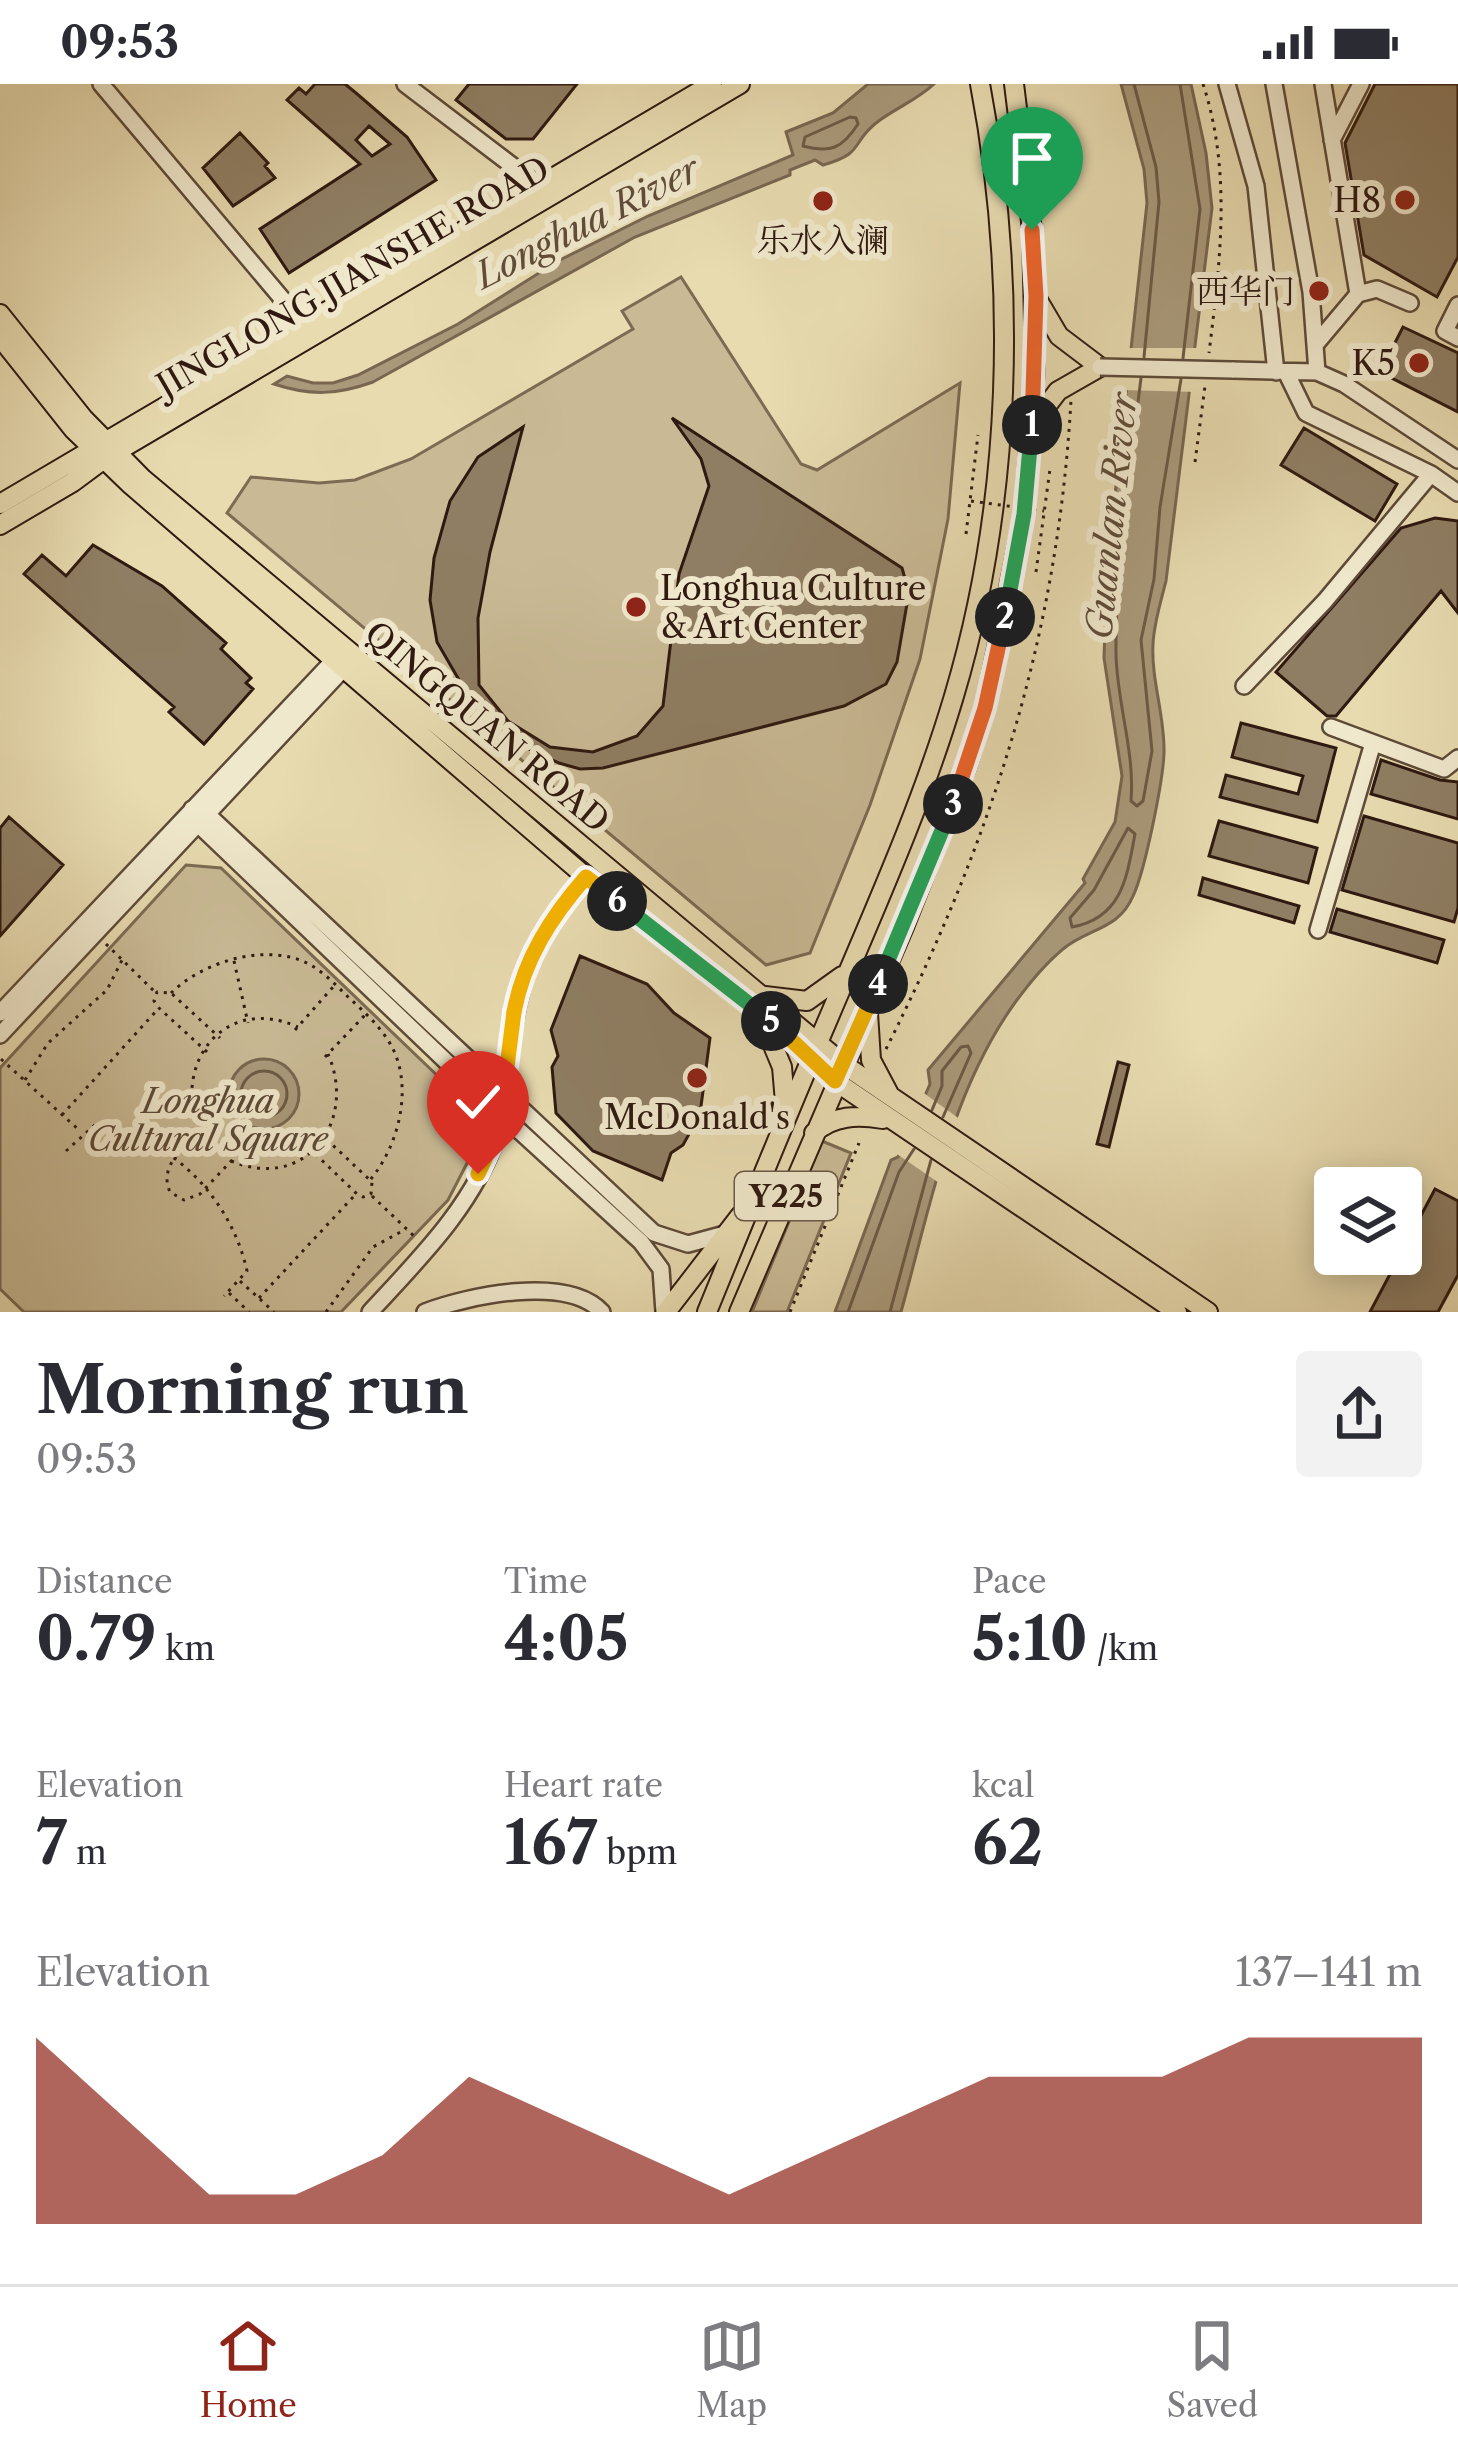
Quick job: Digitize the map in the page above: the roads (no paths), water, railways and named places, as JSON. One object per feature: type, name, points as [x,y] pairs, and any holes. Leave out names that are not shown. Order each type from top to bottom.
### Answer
[{"type":"main road","name":"JINGLONG JIANSHE ROAD","points":[[309,330],[712,84]]},
{"type":"main road","name":"JINGLONG JIANSHE ROAD","points":[[0,504],[105,450],[740,84]]},
{"type":"main road","points":[[838,1073],[946,824],[985,708],[1021,534],[1032,425],[1036,296],[1014,84]]},
{"type":"main road","points":[[814,1051],[915,812],[948,716],[969,642],[990,534],[1000,431],[1001,316],[995,188],[980,85]]},
{"type":"main road","points":[[1032,425],[1058,391],[1100,368],[1059,336],[1036,296]]},
{"type":"main road","name":"QINGQUAN ROAD","points":[[0,314],[105,450],[586,877],[758,1002]]},
{"type":"main road","name":"QINGQUAN ROAD","points":[[0,337],[73,429],[143,479],[838,1073],[972,1164],[1208,1312]]},
{"type":"main road","name":"JINGLONG JIANSHE ROAD","points":[[0,525],[73,482],[105,450]]},
{"type":"main road","points":[[787,1117],[782,1067],[758,1002],[806,1001],[823,993],[849,968]]},
{"type":"main road","points":[[811,1137],[818,1128],[844,1117],[892,1111],[871,1060],[868,1006]]},
{"type":"main road","name":"Y225","points":[[706,1312],[814,1051]]},
{"type":"main road","name":"Y225","points":[[739,1312],[838,1073]]},
{"type":"main road","name":"QINGQUAN ROAD","points":[[972,1164],[1177,1312]]},
{"type":"main road","points":[[665,1312],[752,1202]]},
{"type":"street","points":[[101,84],[309,330]]},
{"type":"street","points":[[405,84],[539,186]]},
{"type":"street","points":[[1227,84],[1256,186],[1281,372],[1306,413],[1432,474],[1458,494]]},
{"type":"street","points":[[1274,84],[1311,292],[1317,372]]},
{"type":"street","points":[[1323,84],[1358,294]]},
{"type":"street","points":[[1331,142],[1361,84]]},
{"type":"street","points":[[1315,345],[1358,294],[1377,289],[1410,304]]},
{"type":"street","points":[[1458,305],[1445,331],[1458,338]]},
{"type":"street","points":[[1100,368],[1317,372],[1344,384],[1458,460]]},
{"type":"street","points":[[1244,686],[1325,601],[1432,474]]},
{"type":"street","points":[[0,1036],[340,663]]},
{"type":"street","points":[[1330,728],[1444,770],[1458,758]]},
{"type":"street","points":[[1318,930],[1373,743]]},
{"type":"street","points":[[0,1013],[199,816]]},
{"type":"street","points":[[199,816],[654,1233],[688,1244],[725,1234]]},
{"type":"street","points":[[199,816],[502,1115],[654,1257],[665,1285],[665,1312]]},
{"type":"street","points":[[370,1312],[454,1217],[493,1145],[506,1097],[521,979],[542,936],[586,877]]},
{"type":"street","points":[[425,1312],[478,1295],[528,1292],[577,1298],[602,1312]]},
{"type":"water","points":[[868,84],[934,84],[876,123],[845,156],[823,165],[815,160],[790,170],[790,175],[635,237],[373,382],[324,392],[274,384],[287,376],[333,383],[358,375],[458,324],[558,261],[648,216],[793,155],[786,132],[833,113]]},
{"type":"water","points":[[1121,84],[1191,84],[1212,208],[1166,581],[1154,636],[1164,753],[1148,847],[1138,884],[1120,916],[1050,961],[992,1039],[944,1153],[901,1312],[835,1312],[891,1160],[898,1157],[930,1084],[928,1070],[1085,883],[1115,822],[1122,776],[1104,658],[1107,568],[1147,203],[1144,169]]},
{"type":"water","points":[[264,1059],[288,1070],[299,1094],[288,1118],[264,1129],[240,1118],[229,1094],[240,1070]]},
{"type":"place","name":"H8","points":[[1405,200]]},
{"type":"place","name":"乐水入澜","points":[[823,201]]},
{"type":"place","name":"西华门","points":[[1319,291]]},
{"type":"place","name":"K5","points":[[1419,363]]},
{"type":"place","name":"Longhua Culture & Art Center","points":[[636,607]]},
{"type":"place","name":"McDonald's","points":[[697,1078]]},
{"type":"water label","name":"Longhua River","points":[[587,222]]},
{"type":"water label","name":"Guanlan River","points":[[1111,516]]},
{"type":"park label","name":"Longhua Cultural Square","points":[[208,1120]]}]
